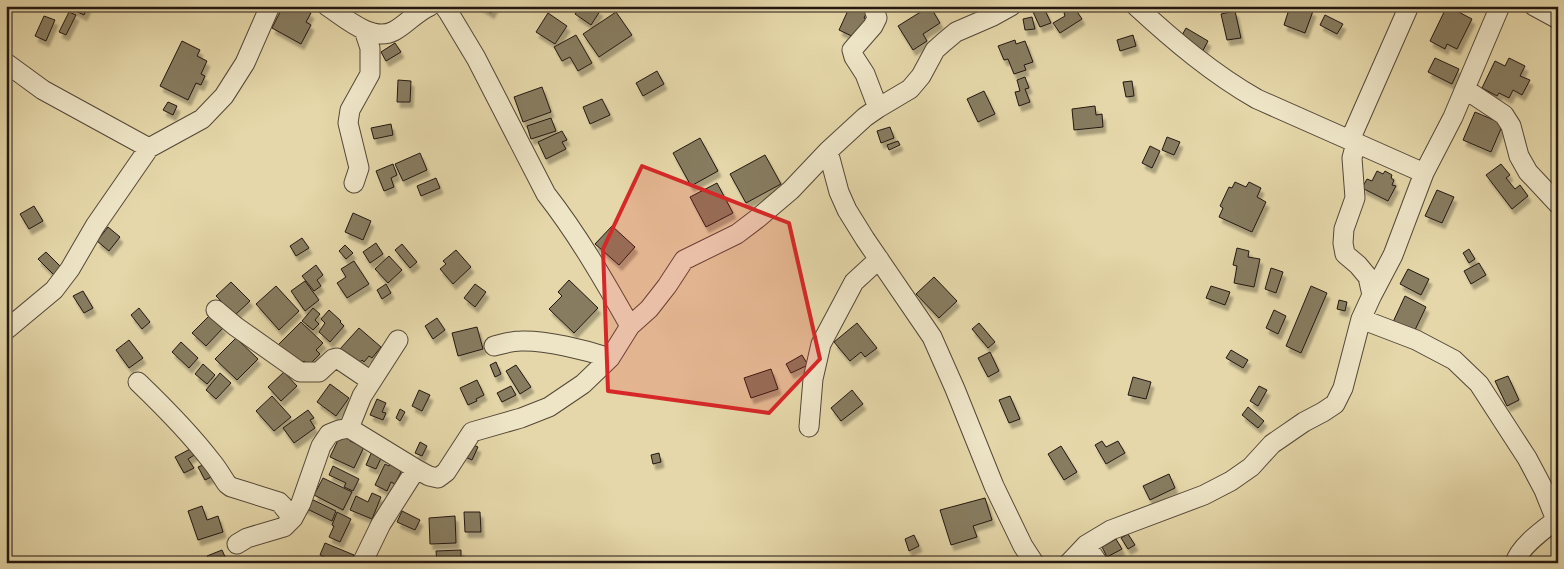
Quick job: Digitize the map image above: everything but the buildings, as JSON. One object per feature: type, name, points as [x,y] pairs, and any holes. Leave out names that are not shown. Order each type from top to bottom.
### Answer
[{"type":"street","points":[[9,323],[54,290],[70,269],[95,226],[148,148],[202,119],[224,96],[245,63],[270,6]]},
{"type":"street","points":[[327,6],[364,30],[378,34],[393,32],[411,17],[430,6]]},
{"type":"street","points":[[444,6],[476,58],[546,194],[593,262],[630,326]]},
{"type":"street","points":[[873,6],[877,18],[873,26],[852,50],[854,57],[865,74],[878,108]]},
{"type":"street","points":[[238,544],[247,538],[284,527],[293,518],[301,504],[321,446],[329,434],[349,428],[416,469],[438,478],[446,472],[472,432],[521,418],[549,407],[584,384],[610,358],[630,326],[649,309],[684,260],[737,234],[758,218],[791,190],[828,151],[878,108],[910,89],[921,76],[936,50],[956,32],[1011,6]]},
{"type":"street","points":[[1136,6],[1205,64],[1257,99],[1424,173]]},
{"type":"street","points":[[1372,295],[1368,277],[1345,254],[1343,243],[1344,229],[1355,198],[1352,158],[1353,142],[1408,6]]},
{"type":"street","points":[[1069,563],[1086,545],[1111,530],[1204,495],[1232,481],[1251,467],[1272,444],[1335,404],[1343,388],[1361,319],[1393,255],[1424,173],[1453,117],[1500,6]]},
{"type":"street","points":[[1534,6],[1558,19]]},
{"type":"street","points":[[354,182],[359,168],[348,123],[350,110],[370,74],[370,48],[364,30]]},
{"type":"street","points":[[6,63],[43,90],[148,148]]},
{"type":"street","points":[[1465,89],[1491,105],[1504,116],[1511,126],[1519,156],[1528,172],[1558,204]]},
{"type":"street","points":[[828,151],[839,192],[847,210],[932,337],[994,486],[1023,546],[1034,563]]},
{"type":"street","points":[[809,427],[813,379],[821,344],[854,282],[879,259]]},
{"type":"street","points":[[216,310],[235,326],[300,372],[319,372],[332,359],[337,358],[371,381]]},
{"type":"street","points":[[1361,319],[1416,340],[1454,360],[1479,384],[1528,458],[1557,521],[1538,535],[1517,555],[1515,563]]},
{"type":"street","points":[[349,428],[362,396],[398,340]]},
{"type":"street","points":[[494,346],[523,340],[586,350],[610,358]]},
{"type":"street","points":[[138,382],[189,434],[213,462],[227,484],[231,487],[279,502],[293,518]]},
{"type":"street","points":[[362,563],[381,524],[416,469]]},
{"type":"street","points":[[1086,545],[1098,563]]},
{"type":"highlighted area","points":[[642,166],[789,223],[820,359],[769,413],[608,391],[603,249]]}]
